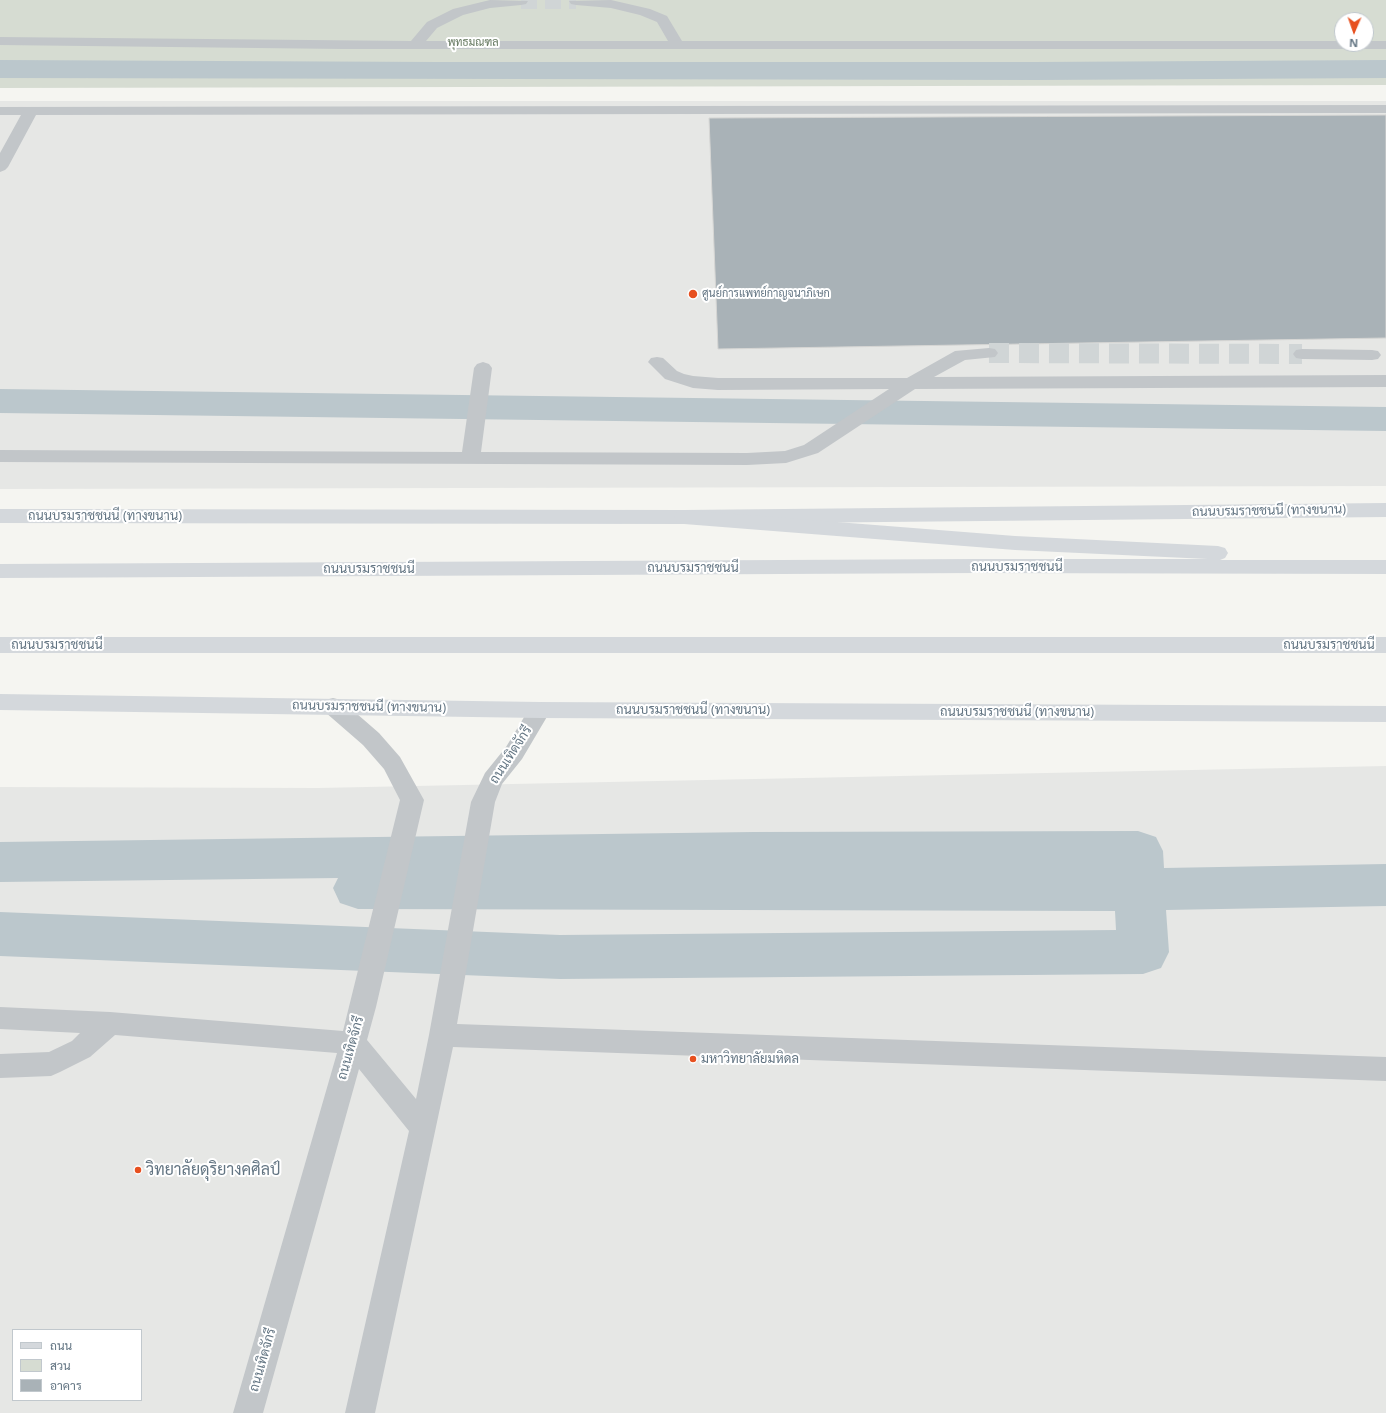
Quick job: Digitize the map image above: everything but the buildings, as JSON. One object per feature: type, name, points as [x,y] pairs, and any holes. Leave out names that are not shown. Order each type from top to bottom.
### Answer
[{"type":"main road","name":"ถนนบรมราชชนนี (ทางขนาน)","points":[[0,516],[684,517],[1386,510]]},
{"type":"main road","points":[[684,517],[1015,543],[1386,561]]},
{"type":"main road","name":"ถนนบรมราชชนนี","points":[[0,571],[977,566],[1386,567]]},
{"type":"main road","name":"ถนนบรมราชชนนี","points":[[0,645],[1386,645]]},
{"type":"main road","name":"ถนนบรมราชชนนี (ทางขนาน)","points":[[0,702],[540,710],[1386,714]]},
{"type":"street","points":[[415,45],[432,25],[458,12],[490,4],[521,1]]},
{"type":"street","points":[[576,2],[610,4],[645,12],[662,19],[677,45]]},
{"type":"street","points":[[0,41],[415,45],[1386,45]]},
{"type":"street","points":[[0,111],[1386,109]]},
{"type":"street","points":[[0,167],[30,111]]},
{"type":"street","points":[[1302,354],[1370,348],[1386,368]]},
{"type":"street","points":[[0,456],[746,459],[786,456],[811,449],[917,379],[961,355],[989,353]]},
{"type":"street","points":[[658,362],[671,375],[678,378],[693,382],[718,384],[1386,381]]},
{"type":"street","points":[[471,458],[476,431],[482,375]]},
{"type":"street","name":"ถนนเทิดจักรี","points":[[248,1413],[363,1007],[412,800],[392,763],[371,739],[333,706]]},
{"type":"street","name":"ถนนเทิดจักรี","points":[[360,1413],[423,1128],[444,1022],[483,802],[493,779],[514,753],[540,710]]},
{"type":"street","points":[[0,1018],[110,1023],[353,1043],[423,1128]]},
{"type":"street","points":[[444,1022],[1386,1069]]},
{"type":"street","points":[[0,1066],[51,1064],[81,1050],[110,1023]]},
{"type":"shaded area","name":"ศูนย์การแพทย์กาญจนาภิเษก","points":[[0,101],[1386,101],[1386,486],[0,489]]},
{"type":"shaded area","name":"มหาวิทยาลัยมหิดล","points":[[1386,766],[1386,1413],[0,1413],[0,787],[318,788]]},
{"type":"green space","name":"พุทธมณฑล","points":[[0,0],[1386,0],[1386,85],[0,88]]},
{"type":"waterway","points":[[0,69],[435,71],[1037,71],[1386,69]]},
{"type":"waterway","points":[[0,401],[1386,419]]},
{"type":"waterway","points":[[0,862],[753,852],[1138,851],[1140,889]]},
{"type":"waterway","points":[[1140,889],[1386,885]]},
{"type":"waterway","points":[[358,888],[1140,889]]},
{"type":"waterway","points":[[0,934],[560,957],[1143,952],[1140,889]]},
{"type":"tunnel","points":[[521,1],[576,1]]},
{"type":"tunnel","points":[[989,353],[1302,354]]},
{"type":"place","name":"ศูนย์การแพทย์กาญจนาภิเษก","points":[[693,294]]},
{"type":"place","name":"มหาวิทยาลัยมหิดล","points":[[693,1059]]},
{"type":"place","name":"วิทยาลัยดุริยางคศิลป์","points":[[138,1170]]}]
